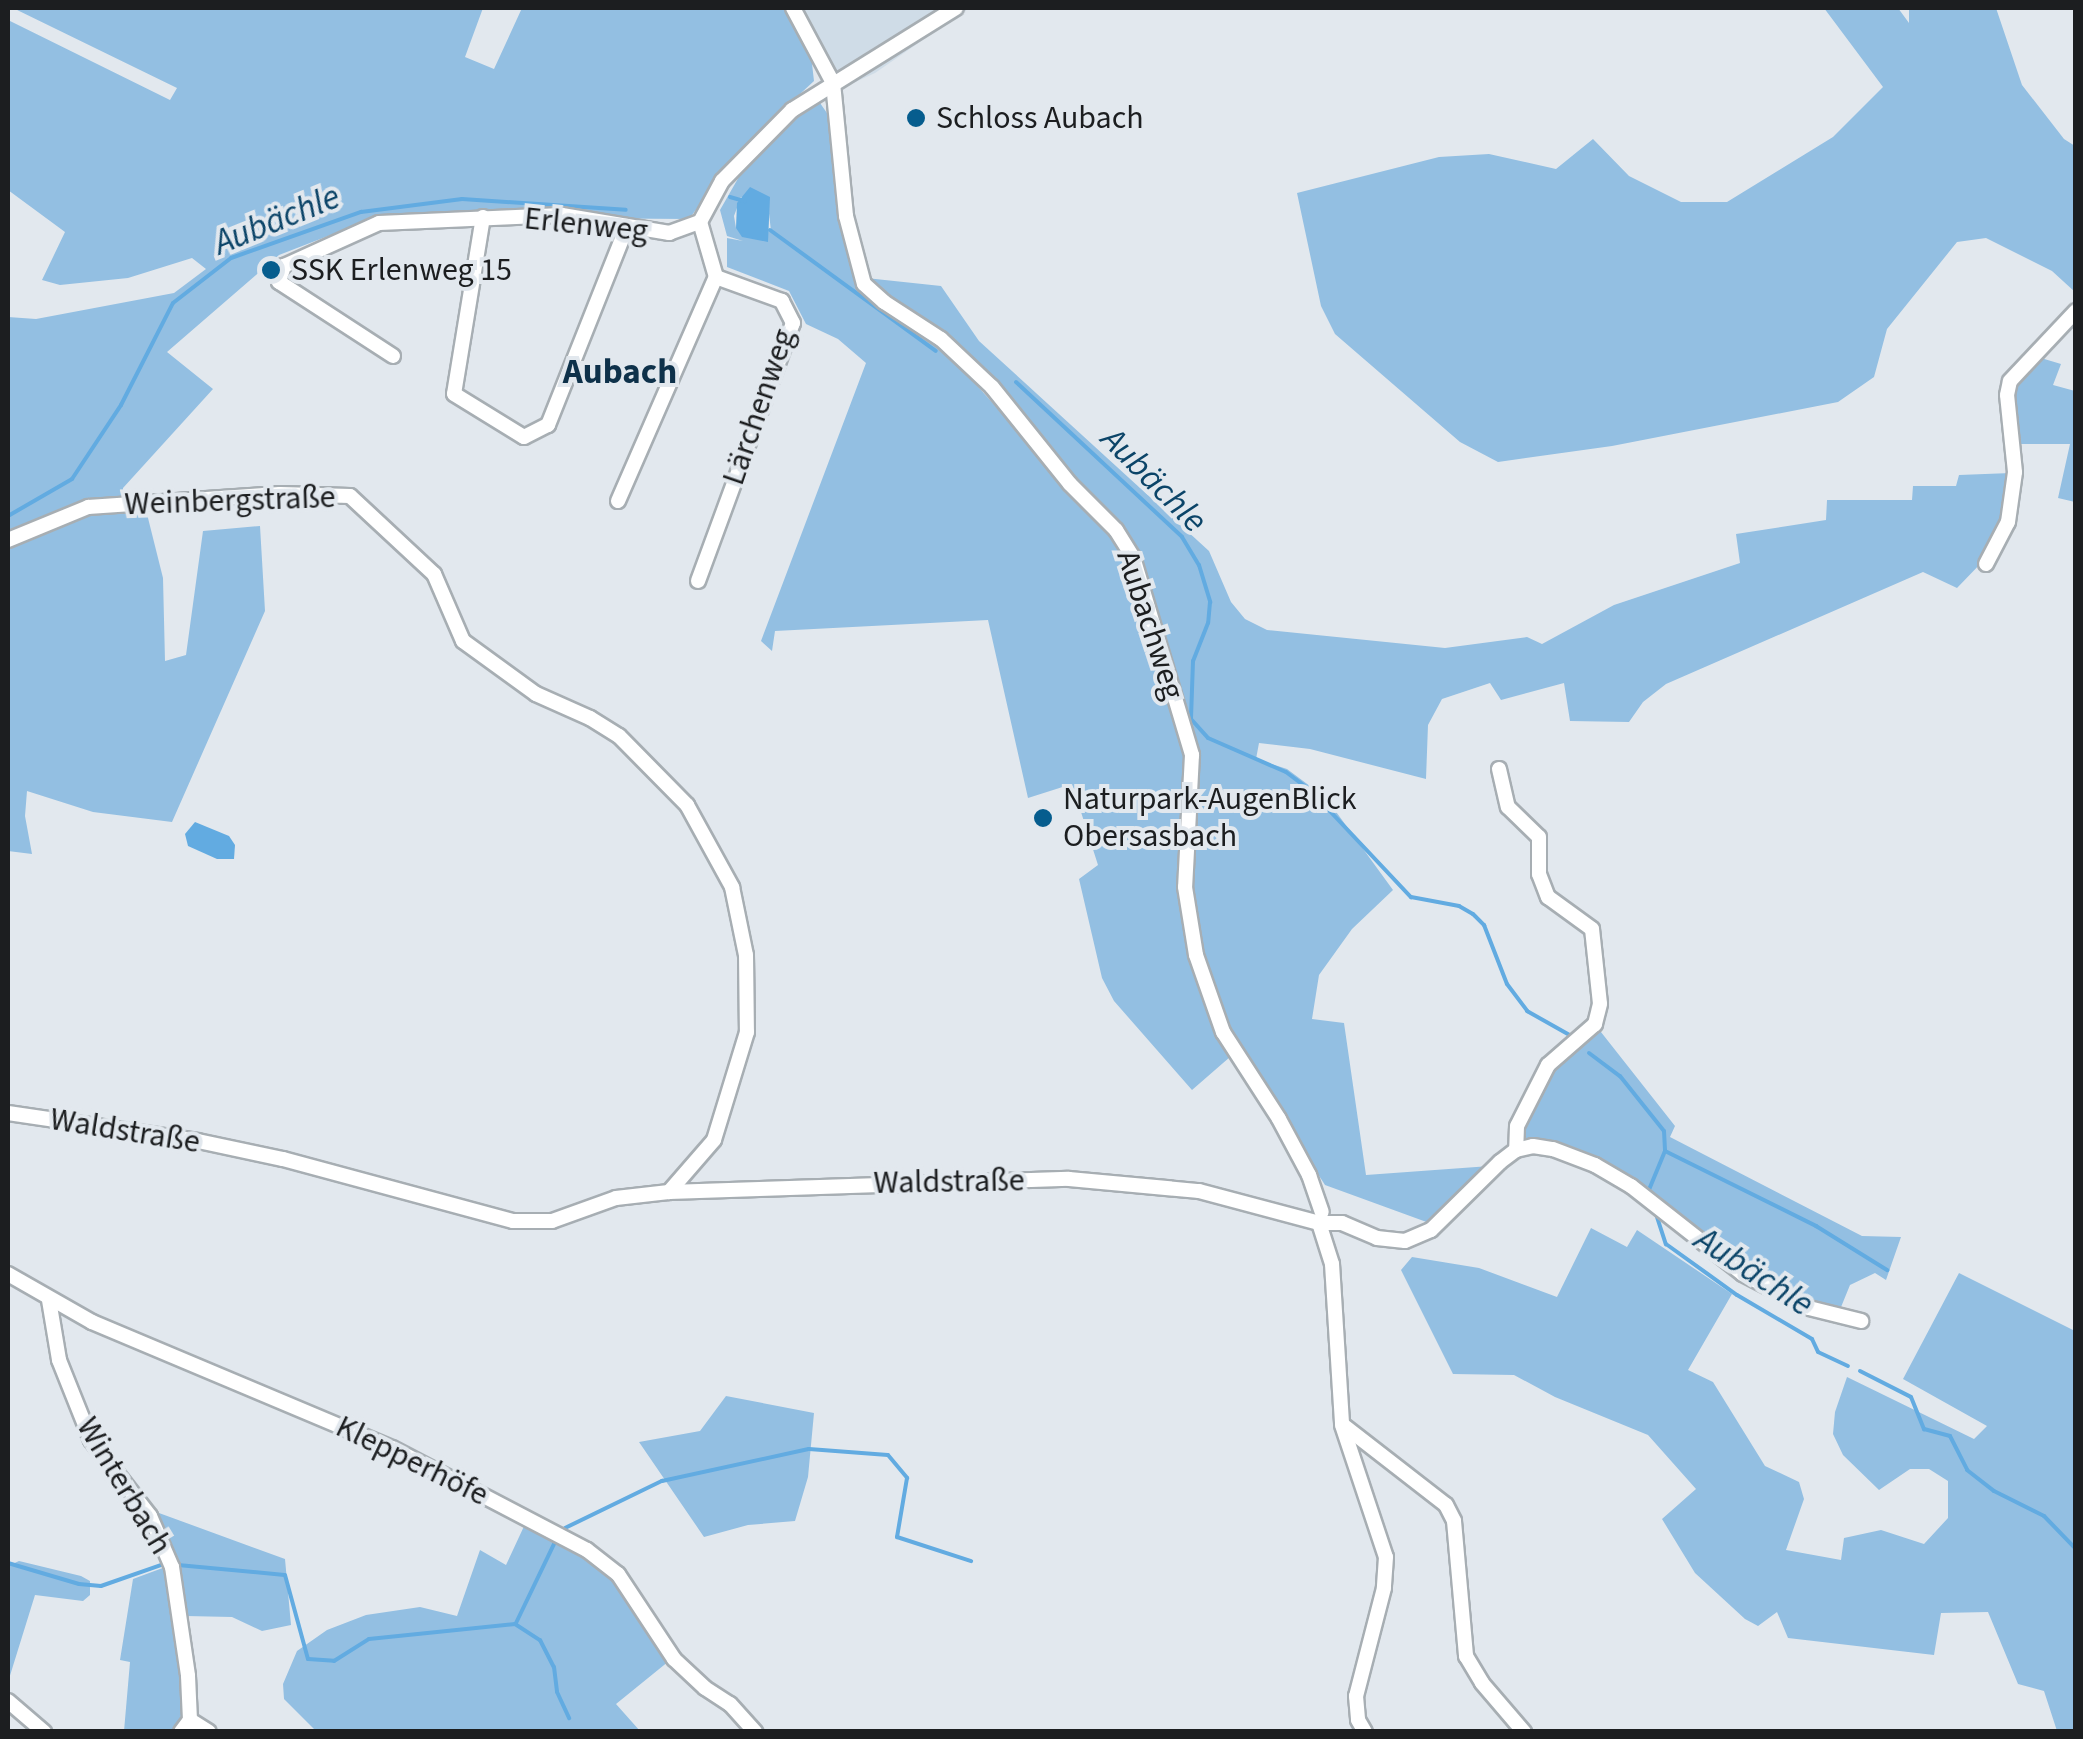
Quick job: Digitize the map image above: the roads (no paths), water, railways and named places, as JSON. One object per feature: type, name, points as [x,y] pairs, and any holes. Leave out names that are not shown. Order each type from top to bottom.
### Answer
[{"type":"street","name":"Aubachweg","points":[[793,8],[834,82],[846,216],[864,284],[884,302],[941,339],[992,387],[1070,484],[1116,530],[1134,557],[1192,755],[1185,887],[1196,955],[1223,1032],[1279,1119],[1309,1175],[1320,1217]]},
{"type":"street","points":[[618,501],[716,277],[700,222],[722,181],[752,146],[792,110],[956,8]]},
{"type":"street","name":"Erlenweg","points":[[393,356],[279,282],[284,266],[379,224],[562,215],[626,230],[669,233],[700,222]]},
{"type":"street","points":[[483,217],[454,394],[524,437],[548,426],[626,230]]},
{"type":"street","name":"Lärchenweg","points":[[698,581],[793,323],[782,301],[716,277]]},
{"type":"street","points":[[1986,564],[2008,522],[2013,489],[2014,444],[2007,395],[2010,381],[2076,311]]},
{"type":"street","name":"Weinbergstraße","points":[[8,540],[88,507],[280,494],[350,496],[434,574],[463,641],[536,694],[619,736],[687,805],[732,887],[746,955],[747,1032],[714,1140],[669,1192]]},
{"type":"street","points":[[1499,768],[1508,807],[1539,837],[1539,874],[1548,897],[1592,929],[1600,1004],[1595,1024],[1548,1065],[1517,1126],[1516,1150],[1553,1149],[1595,1165],[1631,1186],[1743,1274],[1809,1308],[1861,1321]]},
{"type":"street","name":"Waldstraße","points":[[8,1113],[249,1152],[372,1180],[513,1221],[552,1221],[616,1198],[669,1192],[1068,1179],[1199,1191],[1320,1217],[1376,1238],[1417,1239],[1516,1150]]},
{"type":"street","points":[[1320,1217],[1332,1264],[1342,1424],[1386,1557],[1384,1588],[1356,1696],[1358,1720],[1365,1732]]},
{"type":"street","name":"Klepperhöfe","points":[[8,1274],[48,1300],[194,1367],[299,1406],[392,1448],[587,1550],[618,1574],[674,1659],[705,1688],[730,1704],[756,1732]]},
{"type":"street","name":"Winterbach","points":[[48,1300],[59,1360],[91,1440],[150,1516],[171,1564],[184,1626],[185,1726]]},
{"type":"street","points":[[1342,1424],[1446,1505],[1454,1521],[1466,1656],[1482,1683],[1524,1732]]},
{"type":"street","points":[[8,1700],[44,1732]]},
{"type":"street","points":[[185,1726],[208,1732]]},
{"type":"waterway","name":"Aubächle","points":[[730,197],[744,201]]},
{"type":"waterway","name":"Aubächle","points":[[8,516],[72,479],[121,405],[173,303],[231,258],[361,212],[462,199],[626,210]]},
{"type":"waterway","name":"Aubächle","points":[[770,230],[936,351]]},
{"type":"waterway","name":"Aubächle","points":[[1016,382],[1182,537],[1199,565],[1210,602],[1208,623],[1193,661],[1191,719],[1208,738],[1286,772],[1311,791],[1411,897],[1459,906],[1473,914],[1484,925],[1507,984],[1527,1011],[1573,1037]]},
{"type":"waterway","name":"Aubächle","points":[[1589,1053],[1620,1076],[1664,1131],[1665,1151],[1648,1192]]},
{"type":"waterway","points":[[1665,1151],[1816,1226],[1887,1270]]},
{"type":"waterway","name":"Aubächle","points":[[1656,1214],[1666,1244],[1737,1295],[1812,1339],[1818,1352],[1848,1366]]},
{"type":"waterway","name":"Aubächle","points":[[1860,1371],[1911,1397],[1924,1429],[1950,1436],[1967,1470],[1994,1491],[2044,1516],[2076,1549]]},
{"type":"waterway","points":[[565,1528],[662,1481],[809,1449],[888,1455],[907,1478],[897,1537],[971,1561]]},
{"type":"waterway","points":[[516,1623],[555,1542]]},
{"type":"waterway","points":[[8,1563],[79,1584],[101,1586],[164,1564]]},
{"type":"waterway","points":[[178,1565],[285,1575],[308,1659],[334,1661],[369,1639],[515,1624],[540,1640],[554,1667],[557,1692],[569,1718]]},
{"type":"place","name":"Schloss Aubach","points":[[916,118]]},
{"type":"place","name":"SSK Erlenweg 15","points":[[271,270]]},
{"type":"place","name":"Naturpark-AugenBlick Obersasbach","points":[[1043,818]]},
{"type":"district","name":"Aubach","points":[[620,372]]}]
